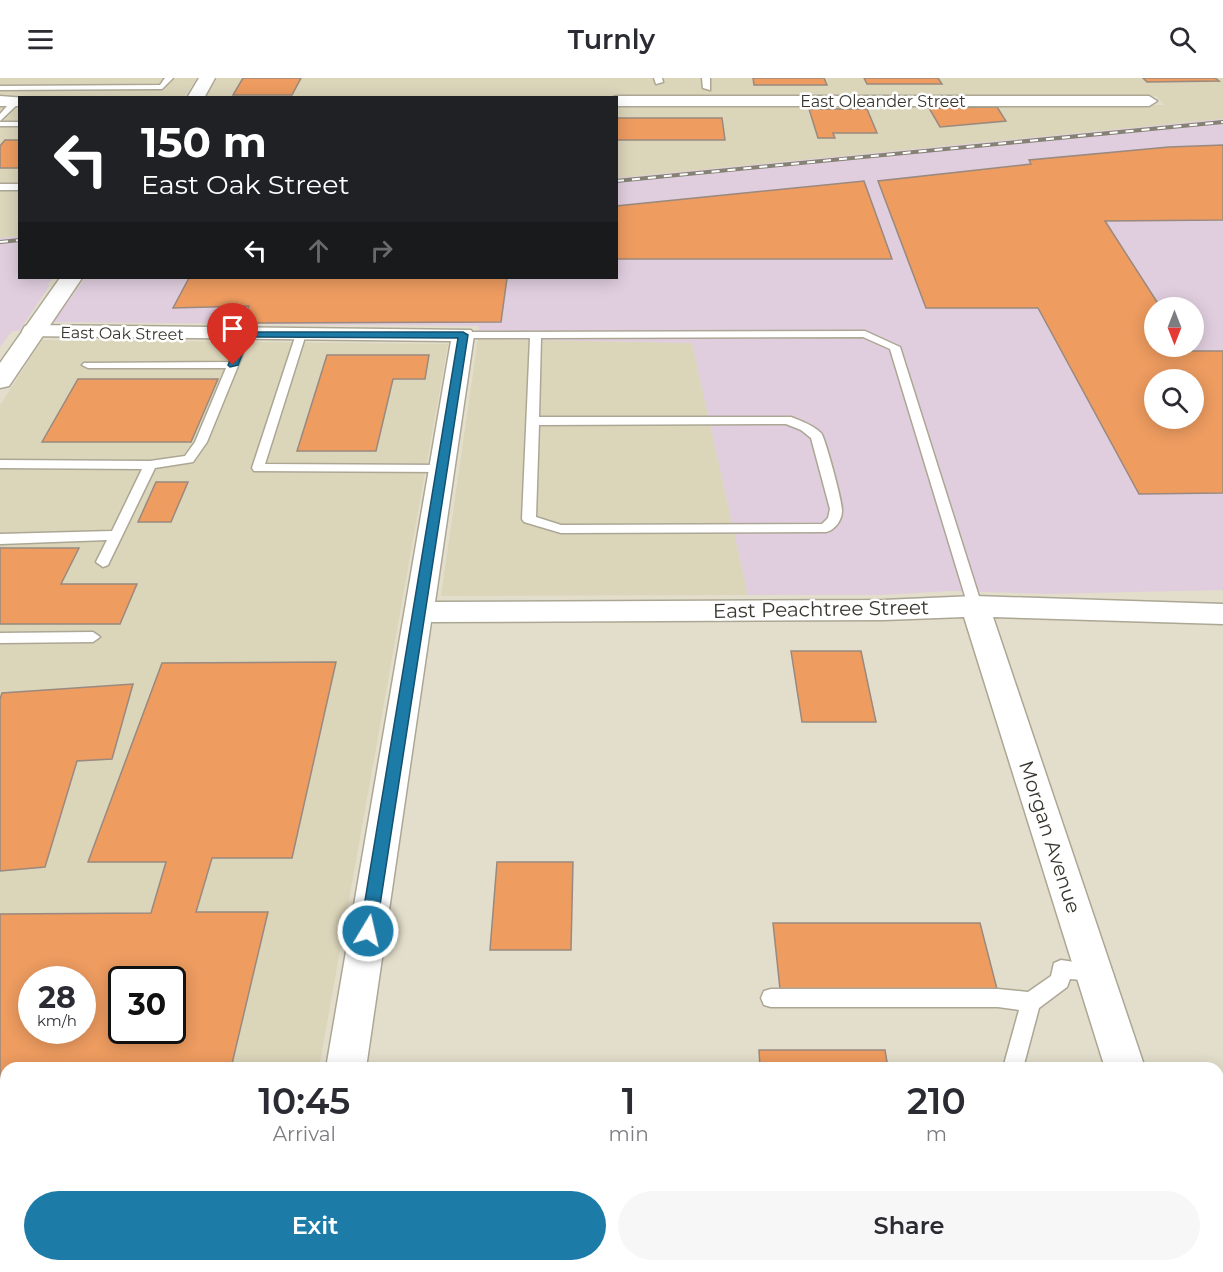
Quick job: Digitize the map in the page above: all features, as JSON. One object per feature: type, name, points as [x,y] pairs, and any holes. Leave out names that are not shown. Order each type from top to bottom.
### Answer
[{"type":"street","points":[[196,96],[207,78]]},
{"type":"street","name":"East Oleander Street","points":[[618,101],[1149,101]]},
{"type":"street","points":[[0,381],[67,279]]},
{"type":"street","name":"East Oak Street","points":[[33,331],[463,335]]},
{"type":"street","points":[[347,1062],[463,335]]},
{"type":"street","name":"East Peachtree Street","points":[[419,612],[872,610],[975,606],[1223,614]]},
{"type":"street","name":"Morgan Avenue","points":[[975,606],[1123,1062]]},
{"type":"lane","points":[[0,80],[5,78]]},
{"type":"lane","points":[[0,88],[162,87],[169,78]]},
{"type":"lane","points":[[706,78],[707,88]]},
{"type":"lane","points":[[45,96],[51,88]]},
{"type":"lane","points":[[135,96],[140,88]]},
{"type":"lane","points":[[0,119],[12,101]]},
{"type":"lane","points":[[0,124],[18,124]]},
{"type":"lane","points":[[0,187],[18,187]]},
{"type":"lane","points":[[0,464],[150,465],[189,459],[201,442],[246,334]]},
{"type":"lane","points":[[301,334],[258,468],[442,469]]},
{"type":"lane","points":[[463,335],[865,334],[895,347],[975,606]]},
{"type":"lane","points":[[533,421],[787,420],[805,427],[817,436],[836,509],[834,519],[826,528],[561,529],[529,519],[536,335]]},
{"type":"lane","points":[[88,365],[233,365]]},
{"type":"lane","points":[[103,562],[150,465]]},
{"type":"lane","points":[[0,539],[116,535]]},
{"type":"lane","points":[[0,638],[93,637]]},
{"type":"lane","points":[[1015,1062],[1031,1002],[1060,981],[1061,969],[1094,972]]},
{"type":"lane","points":[[771,998],[998,998],[1031,1002]]},
{"type":"shaded area","points":[[0,78],[197,78],[185,96],[0,96]]},
{"type":"shaded area","points":[[218,78],[1223,78],[1223,119],[618,178],[618,106],[1164,105],[1156,96],[206,96]]},
{"type":"shaded area","points":[[0,106],[18,106],[18,236],[0,238]]},
{"type":"shaded area","points":[[1223,119],[1223,590],[1049,594],[952,591],[880,595],[748,595],[692,343],[478,339],[479,326],[53,322],[84,279],[618,279],[618,178]]},
{"type":"shaded area","points":[[18,236],[18,279],[53,279],[47,284],[50,285],[19,331],[12,331],[0,347],[0,238]]},
{"type":"shaded area","points":[[478,339],[692,343],[748,595],[441,596]]},
{"type":"shaded area","points":[[42,340],[448,344],[320,1062],[0,1062],[0,405]]},
{"type":"building","points":[[243,78],[301,78],[292,95],[233,95]]},
{"type":"building","points":[[753,78],[824,78],[827,85],[754,85]]},
{"type":"building","points":[[864,78],[938,78],[942,84],[867,84]]},
{"type":"building","points":[[1143,78],[1215,78],[1219,81],[1147,82]]},
{"type":"building","points":[[997,107],[1006,121],[940,127],[929,108]]},
{"type":"building","points":[[809,109],[867,109],[877,133],[833,133],[835,138],[818,138]]},
{"type":"building","points":[[618,118],[722,118],[725,140],[618,140]]},
{"type":"building","points":[[5,140],[18,140],[18,168],[0,168],[0,146]]},
{"type":"building","points":[[1223,145],[1223,220],[1105,221],[1154,297],[1144,297],[1144,357],[1204,357],[1204,351],[1223,351],[1223,493],[1139,494],[1038,308],[926,308],[878,181],[1031,164],[1029,160],[1169,147]]},
{"type":"building","points":[[864,181],[892,259],[618,259],[618,206]]},
{"type":"building","points":[[188,279],[507,279],[501,322],[242,323],[249,306],[173,308]]},
{"type":"building","points":[[327,355],[429,355],[425,379],[393,379],[376,451],[297,451]]},
{"type":"building","points":[[78,379],[218,379],[191,442],[42,442]]},
{"type":"building","points":[[156,482],[188,482],[171,522],[138,522]]},
{"type":"building","points":[[0,548],[79,548],[61,584],[137,584],[120,624],[0,624]]},
{"type":"building","points":[[791,651],[861,651],[876,722],[802,722]]},
{"type":"building","points":[[336,662],[292,858],[212,858],[196,912],[268,912],[232,1062],[0,1062],[0,914],[151,913],[166,862],[88,862],[162,663]]},
{"type":"building","points":[[133,684],[112,759],[77,761],[45,867],[0,871],[0,699],[2,693]]},
{"type":"building","points":[[497,862],[573,862],[571,950],[490,950]]},
{"type":"building","points":[[773,923],[980,923],[997,989],[780,989]]},
{"type":"building","points":[[759,1050],[885,1050],[887,1062],[760,1062]]},
{"type":"railway","points":[[618,181],[1223,122]]},
{"type":"railway","points":[[0,242],[18,240]]},
{"type":"route","points":[[233,365],[246,334],[463,335],[368,931]]}]
